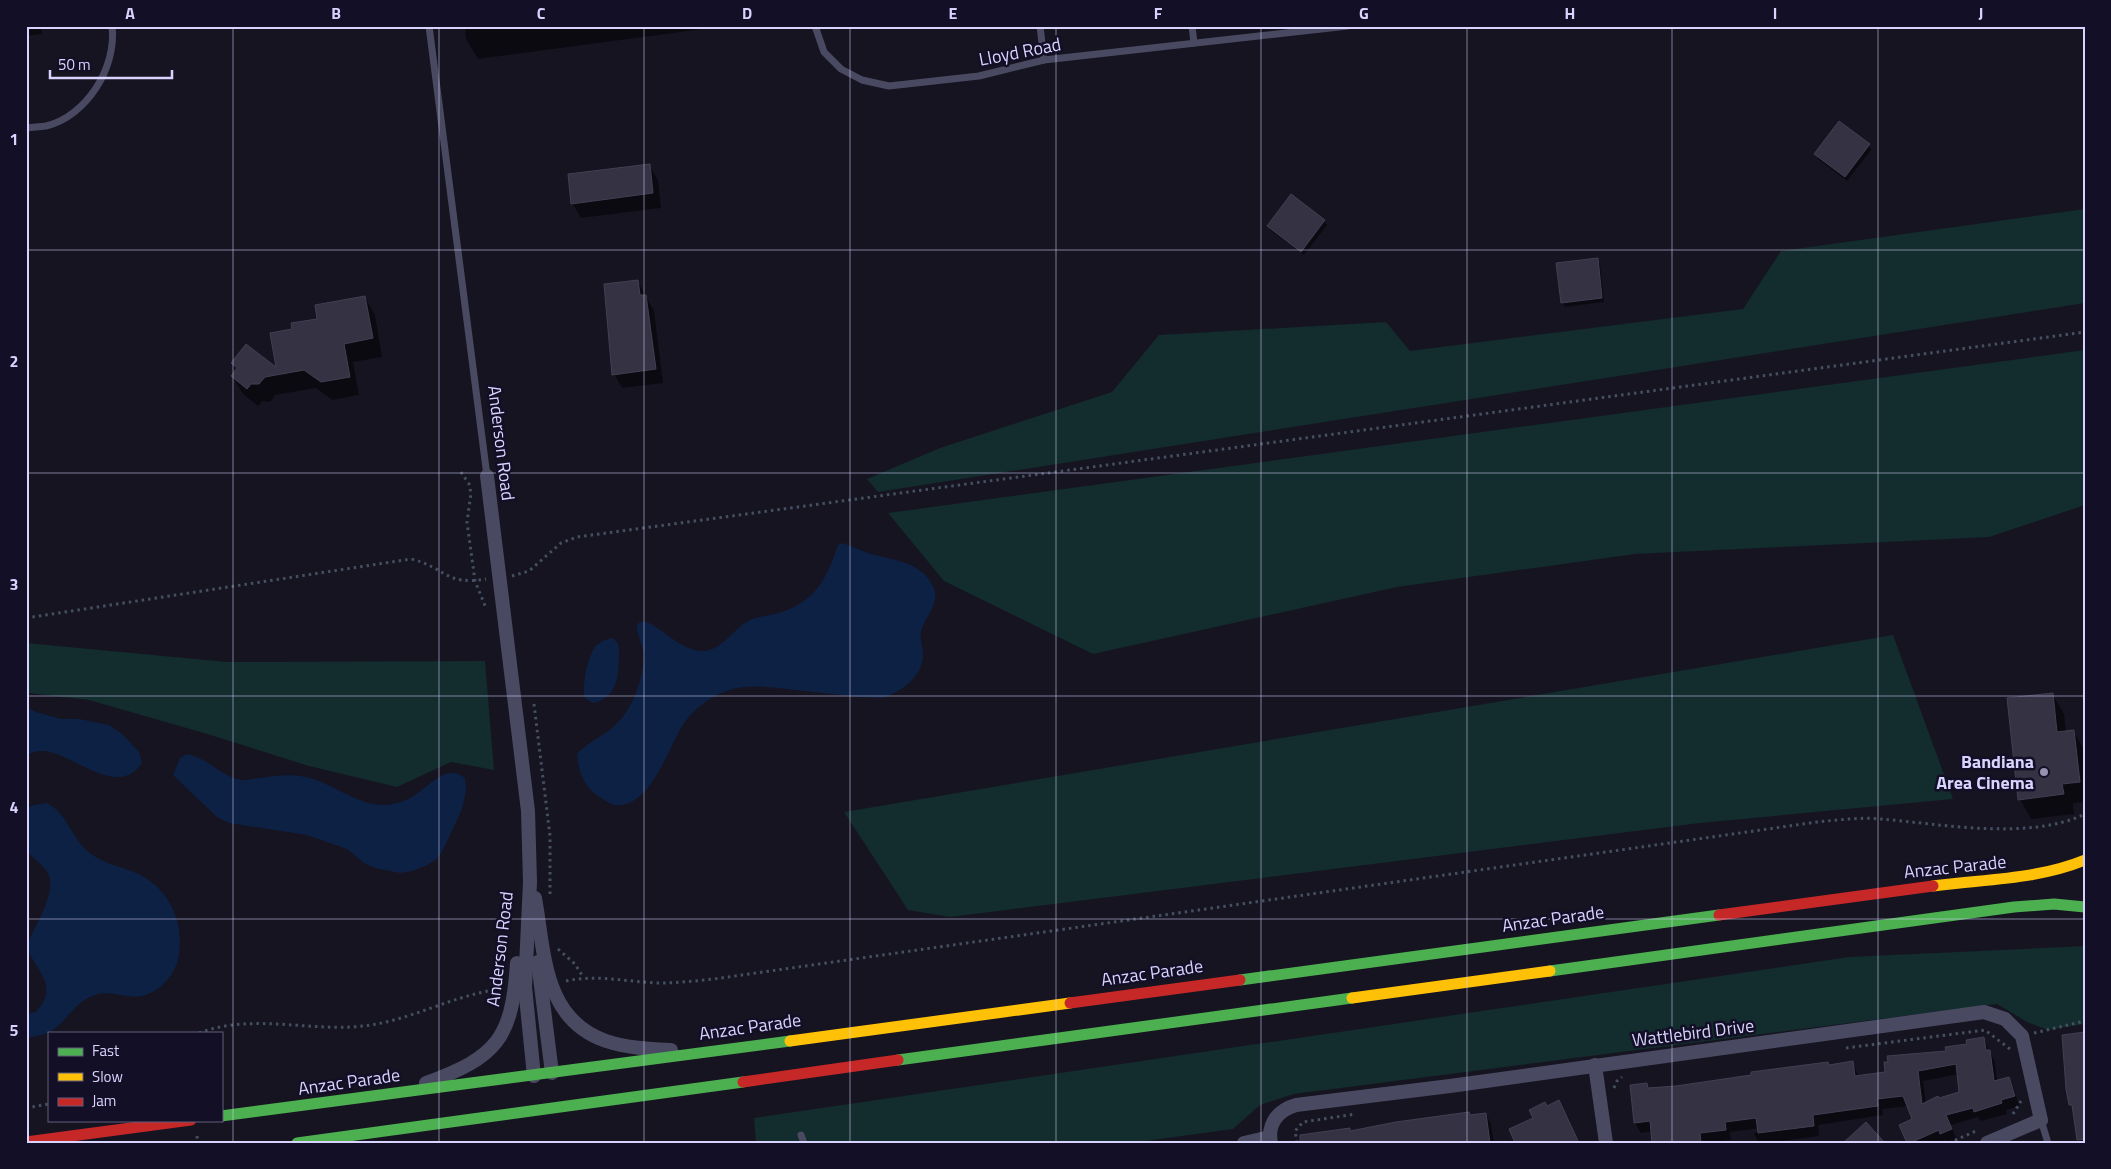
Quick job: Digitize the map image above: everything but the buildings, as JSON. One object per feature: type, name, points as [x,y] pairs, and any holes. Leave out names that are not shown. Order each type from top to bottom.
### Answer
[{"type":"main road","name":"Anzac Parade","points":[[222,1116],[399,1093],[552,1078],[694,1052],[1933,886],[2028,877],[2059,870],[2085,860]]},
{"type":"main road","points":[[298,1143],[547,1102],[801,1075],[2014,907],[2054,904],[2085,906]]},
{"type":"main road","points":[[26,1142],[176,1122]]},
{"type":"street","name":"Anderson Road","points":[[487,476],[525,784],[530,882],[540,985],[552,1078]]},
{"type":"street","name":"Anderson Road","points":[[529,866],[551,984],[556,999],[571,1019],[596,1037],[620,1045],[694,1052]]},
{"type":"street","name":"Anderson Road","points":[[399,1093],[461,1070],[486,1054],[500,1038],[513,1008],[529,866]]},
{"type":"street","name":"Anderson Road","points":[[530,882],[525,987],[536,1080]]},
{"type":"street","name":"Wattlebird Drive","points":[[1244,1143],[1271,1140],[1271,1128],[1278,1115],[1286,1108],[1296,1105],[1450,1086],[1984,1012],[2005,1019],[2022,1036]]},
{"type":"street","points":[[1987,1143],[2041,1120],[2022,1036]]},
{"type":"street","points":[[1595,1065],[1606,1143]]},
{"type":"lane","points":[[26,128],[47,126],[70,114],[84,102],[101,82],[111,58],[112,26]]},
{"type":"lane","name":"Anderson Road","points":[[429,26],[487,476]]},
{"type":"lane","name":"Lloyd Road","points":[[815,26],[824,52],[842,69],[862,80],[888,86],[979,76],[1044,60],[1348,26]]},
{"type":"lane","points":[[1040,26],[1044,60]]},
{"type":"lane","points":[[1192,26],[1194,44]]},
{"type":"lane","points":[[2041,1120],[2048,1143]]},
{"type":"lane","points":[[801,1135],[804,1143]]},
{"type":"path","points":[[577,537],[2085,332]]},
{"type":"path","points":[[461,472],[469,484],[467,522],[475,581],[477,589],[484,600],[488,616]]},
{"type":"path","points":[[26,618],[411,560]]},
{"type":"path","points":[[534,704],[550,836],[551,903]]},
{"type":"path","points":[[551,984],[582,977],[658,983],[714,979],[1817,822],[1869,818],[2006,828],[2045,825],[2085,814]]},
{"type":"path","points":[[554,945],[575,964],[582,977]]},
{"type":"path","points":[[203,1032],[220,1027],[246,1024],[335,1027],[371,1025],[408,1016],[476,993],[515,988]]},
{"type":"path","points":[[2004,1045],[2013,1038],[2085,1021]]},
{"type":"path","points":[[1840,1049],[1985,1030],[2015,1053]]},
{"type":"path","points":[[1600,1099],[1615,1095],[1614,1088],[1617,1081],[1626,1076]]},
{"type":"path","points":[[2013,1114],[2025,1094]]},
{"type":"path","points":[[26,1108],[48,1104]]},
{"type":"path","points":[[1297,1143],[1296,1131],[1303,1122],[1362,1114]]},
{"type":"path","points":[[1949,1143],[1986,1127]]},
{"type":"green space","points":[[2085,209],[2085,303],[878,492],[867,479],[940,448],[1112,392],[1159,335],[1386,322],[1410,351],[1743,309],[1781,251]]},
{"type":"green space","points":[[2085,350],[2085,505],[1989,537],[1635,554],[1397,587],[1093,654],[944,581],[888,513]]},
{"type":"green space","points":[[1893,635],[1953,799],[1700,823],[950,917],[908,910],[844,812]]},
{"type":"green space","points":[[26,643],[227,662],[485,661],[494,770],[451,762],[397,787],[309,766],[89,700],[29,693],[26,691]]},
{"type":"green space","points":[[2085,946],[2085,1024],[2048,1030],[2027,1022],[1997,1004],[1294,1094],[1260,1105],[1233,1129],[1131,1143],[756,1143],[754,1118],[1849,957]]},
{"type":"water","points":[[843,543],[868,553],[913,566],[925,575],[935,590],[934,604],[921,631],[923,654],[921,665],[914,678],[908,684],[882,698],[766,687],[736,688],[713,697],[695,710],[681,728],[656,776],[638,798],[627,804],[615,805],[598,796],[589,788],[583,778],[577,754],[618,722],[635,696],[641,677],[644,657],[637,624],[647,622],[689,648],[705,651],[711,650],[749,621],[782,612],[804,601],[819,586],[830,567],[838,545]]},
{"type":"water","points":[[613,638],[618,644],[619,650],[619,667],[616,683],[608,695],[602,700],[593,703],[585,698],[584,693],[592,651],[603,641]]},
{"type":"water","points":[[26,707],[61,719],[79,719],[109,725],[122,734],[139,752],[142,763],[131,773],[119,777],[107,776],[93,771],[53,753],[39,751],[26,755]]},
{"type":"water","points":[[187,754],[201,759],[227,775],[241,780],[281,775],[302,776],[375,804],[384,805],[404,801],[437,779],[450,773],[458,774],[465,778],[466,790],[462,809],[437,859],[412,871],[400,873],[375,868],[364,863],[347,849],[307,835],[229,823],[217,817],[173,775],[180,758]]},
{"type":"water","points":[[47,803],[54,808],[65,820],[84,848],[91,854],[101,860],[136,873],[157,887],[165,896],[176,917],[180,941],[176,967],[159,988],[148,994],[135,997],[108,993],[95,995],[77,1006],[52,1031],[26,1038],[26,1014],[36,1012],[43,1003],[47,988],[27,946],[44,908],[50,887],[50,878],[46,870],[26,851],[26,809],[34,805]]},
{"type":"traffic: fast","points":[[1550,971],[2014,907],[2054,904],[2085,907]]},
{"type":"traffic: fast","points":[[1240,980],[1719,915]]},
{"type":"traffic: fast","points":[[898,1060],[1352,998]]},
{"type":"traffic: fast","points":[[222,1116],[790,1041]]},
{"type":"traffic: fast","points":[[297,1143],[743,1082]]},
{"type":"traffic: slow","points":[[1933,886],[2048,872],[2085,860]]},
{"type":"traffic: slow","points":[[1352,998],[1550,971]]},
{"type":"traffic: slow","points":[[790,1041],[1070,1003]]},
{"type":"traffic: jam","points":[[1719,915],[1933,886]]},
{"type":"traffic: jam","points":[[1070,1003],[1240,980]]},
{"type":"traffic: jam","points":[[743,1082],[898,1060]]},
{"type":"traffic: jam","points":[[26,1142],[176,1122]]},
{"type":"place","name":"Bandiana Area Cinema","points":[[2044,772]]}]
